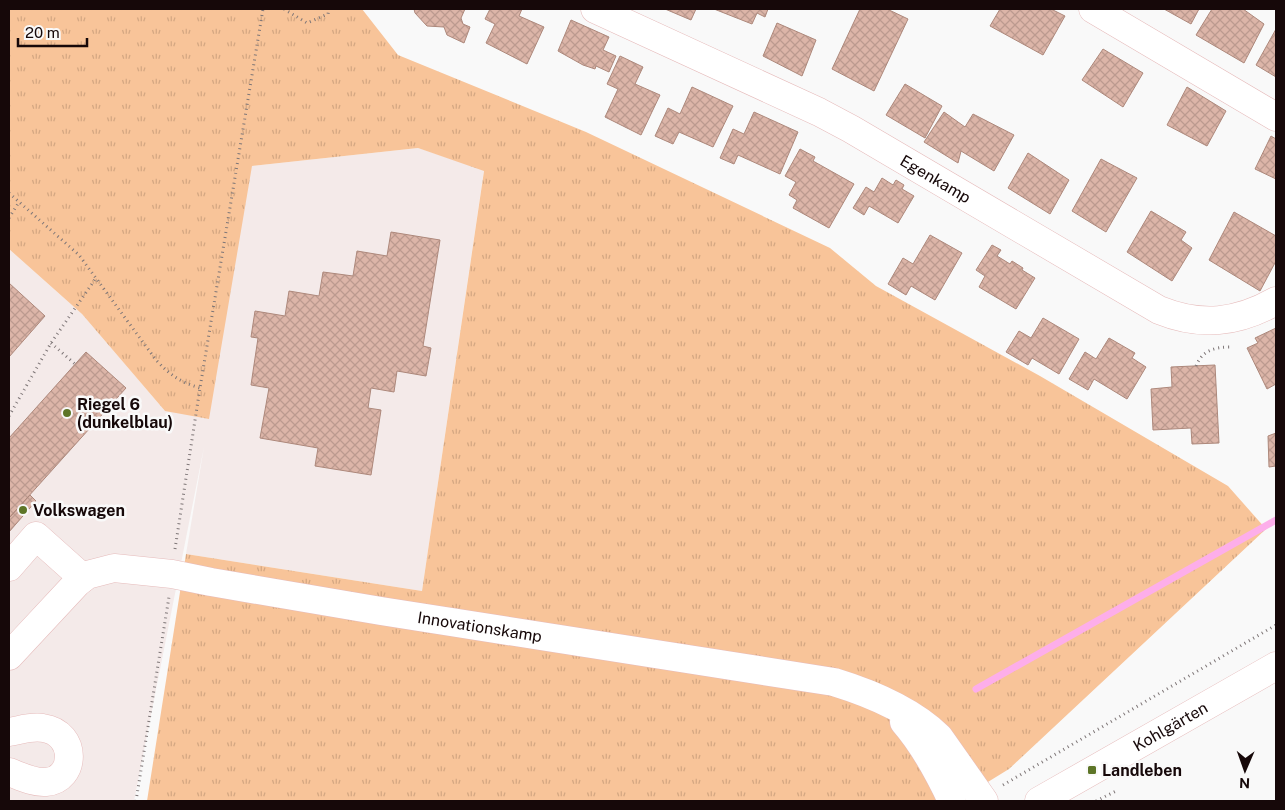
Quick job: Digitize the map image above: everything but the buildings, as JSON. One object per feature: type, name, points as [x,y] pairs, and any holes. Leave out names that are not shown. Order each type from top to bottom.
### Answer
[{"type":"street","name":"Egenkamp","points":[[595,9],[843,124],[1159,310],[1177,317],[1211,321],[1243,316],[1276,301]]},
{"type":"street","points":[[1092,9],[1276,117]]},
{"type":"street","points":[[9,567],[36,536],[83,578]]},
{"type":"street","name":"Innovationskamp","points":[[9,656],[69,590],[83,578],[102,570],[114,568],[172,574],[372,610],[834,682],[854,688],[876,698],[916,719],[931,730],[939,737],[983,799]]},
{"type":"street","name":"Kohlgärten","points":[[1039,801],[1276,666]]},
{"type":"street","name":"Innovationskamp","points":[[876,698],[890,707],[906,724],[940,776],[952,801]]},
{"type":"street","points":[[9,732],[27,728],[44,728],[61,736],[66,741],[70,751],[65,770],[56,779],[46,782],[31,780],[9,772]]},
{"type":"path","points":[[175,555],[200,388],[264,9]]},
{"type":"path","points":[[284,9],[308,23],[328,14],[329,9]]},
{"type":"path","points":[[9,193],[79,255],[156,360],[182,382],[200,388]]},
{"type":"path","points":[[9,218],[19,202]]},
{"type":"path","points":[[9,416],[51,343],[96,278]]},
{"type":"path","points":[[51,343],[75,364]]},
{"type":"path","points":[[1196,366],[1203,354],[1213,349],[1230,347]]},
{"type":"path","points":[[136,801],[169,595]]},
{"type":"path","points":[[983,799],[1276,624]]},
{"type":"path","points":[[1096,801],[1116,791]]},
{"type":"shaded area","points":[[418,148],[484,170],[422,591],[186,554],[204,447],[134,801],[9,801],[9,249],[82,314],[165,411],[252,166]]},
{"type":"green space","points":[[9,9],[362,9],[398,55],[586,132],[830,248],[876,286],[1040,376],[1228,486],[1266,529],[1009,769],[957,801],[147,801],[186,554],[422,591],[484,171],[418,148],[252,166],[209,419],[165,411],[82,314],[9,249]]},
{"type":"waterway","points":[[976,689],[1276,520]]},
{"type":"place","name":"Riegel 6 (dunkelblau)","points":[[67,413]]},
{"type":"place","name":"Volkswagen","points":[[23,510]]},
{"type":"place","name":"Landleben","points":[[1092,770]]}]
